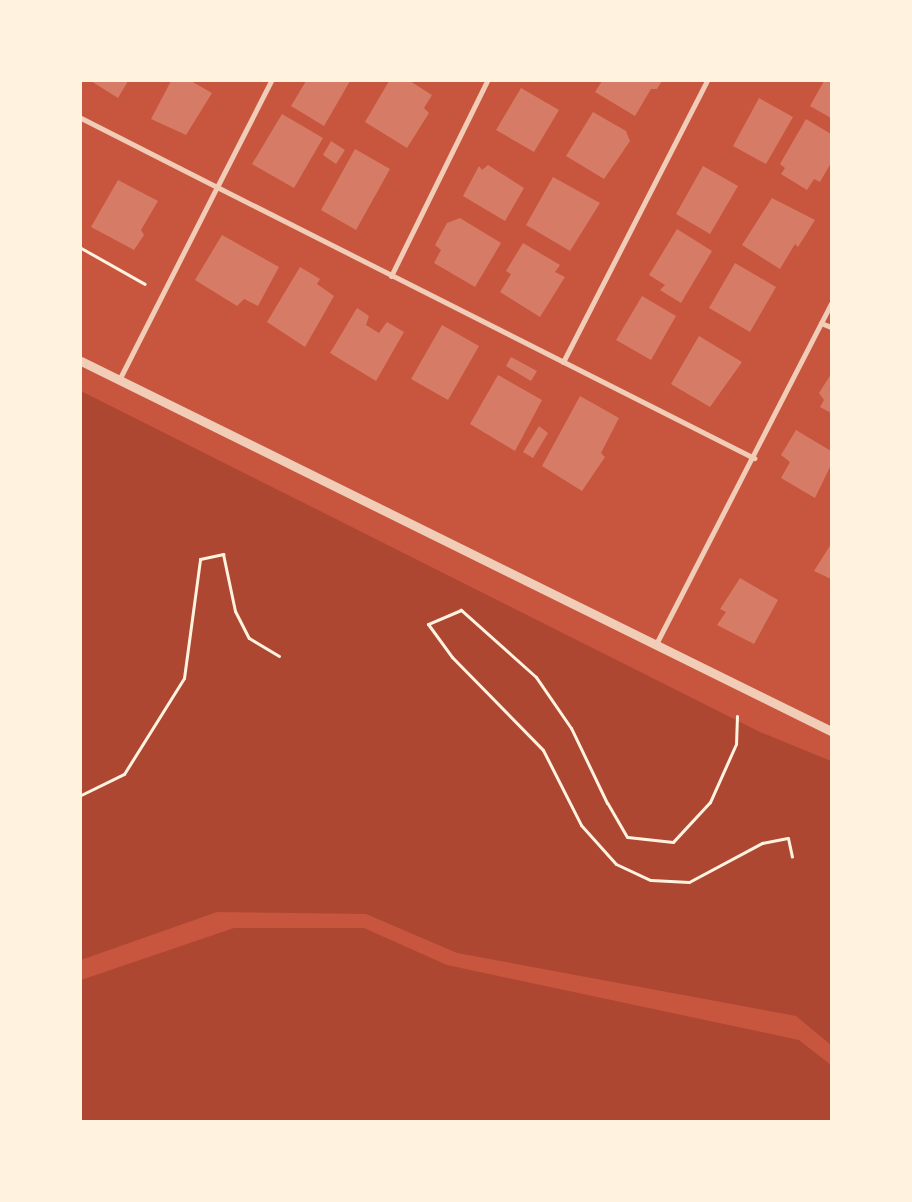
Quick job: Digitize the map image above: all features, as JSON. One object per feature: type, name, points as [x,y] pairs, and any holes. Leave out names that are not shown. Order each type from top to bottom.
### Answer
[{"type":"street","points":[[120,380],[271,81]]},
{"type":"street","points":[[391,276],[487,81]]},
{"type":"street","points":[[563,362],[707,81]]},
{"type":"street","points":[[81,118],[754,458]]},
{"type":"street","points":[[655,646],[754,458],[831,304]]},
{"type":"street","points":[[821,323],[831,327]]},
{"type":"street","points":[[81,361],[655,646],[831,731]]},
{"type":"path","points":[[81,248],[163,294]]},
{"type":"path","points":[[81,795],[124,774],[184,678],[200,559],[223,554],[236,611],[249,638],[279,656]]},
{"type":"path","points":[[737,716],[736,744],[710,802],[673,842],[627,837],[606,803],[572,728],[536,677],[461,610],[428,624],[452,657],[543,750],[581,825],[616,864],[651,880],[688,882],[762,843],[788,838],[792,857]]},
{"type":"shaded area","points":[[81,391],[760,732],[831,761],[831,1045],[796,1016],[457,953],[366,914],[217,912],[81,960]]},
{"type":"shaded area","points":[[234,928],[364,928],[447,965],[799,1040],[831,1065],[831,1121],[81,1121],[81,980]]},
{"type":"building","points":[[91,81],[128,81],[118,98]]},
{"type":"building","points":[[171,81],[191,81],[212,93],[186,135],[151,119]]},
{"type":"building","points":[[306,81],[350,81],[324,126],[291,106]]},
{"type":"building","points":[[389,81],[410,81],[432,95],[424,108],[429,113],[407,148],[365,122]]},
{"type":"building","points":[[602,81],[662,81],[657,89],[651,89],[635,116],[595,92]]},
{"type":"building","points":[[824,81],[831,81],[831,118],[810,106]]},
{"type":"building","points":[[521,88],[559,110],[534,152],[496,130]]},
{"type":"building","points":[[759,98],[793,117],[766,164],[733,146]]},
{"type":"building","points":[[593,112],[626,131],[630,141],[604,179],[566,156]]},
{"type":"building","points":[[282,114],[323,138],[294,188],[252,164]]},
{"type":"building","points":[[806,119],[831,134],[831,163],[820,182],[814,179],[807,190],[781,174],[785,168],[780,164]]},
{"type":"building","points":[[331,141],[345,150],[336,164],[323,155]]},
{"type":"building","points":[[355,149],[390,169],[356,230],[321,210]]},
{"type":"building","points":[[488,165],[524,188],[505,221],[463,196],[479,166],[482,170]]},
{"type":"building","points":[[703,166],[738,186],[710,234],[676,214]]},
{"type":"building","points":[[553,177],[600,203],[570,251],[526,225]]},
{"type":"building","points":[[118,180],[158,201],[141,230],[144,235],[134,250],[91,227]]},
{"type":"building","points":[[772,198],[815,220],[798,247],[795,244],[780,269],[742,245]]},
{"type":"building","points":[[460,218],[501,243],[475,287],[434,263],[441,250],[435,245],[447,223]]},
{"type":"building","points":[[677,229],[712,251],[681,303],[660,290],[665,285],[649,275]]},
{"type":"building","points":[[222,235],[279,267],[258,306],[244,299],[237,306],[195,280]]},
{"type":"building","points":[[523,243],[560,265],[555,272],[565,277],[540,317],[500,292],[511,274],[506,271]]},
{"type":"building","points":[[735,263],[776,287],[750,332],[709,308]]},
{"type":"building","points":[[300,267],[320,279],[317,284],[334,296],[305,347],[267,322]]},
{"type":"building","points":[[642,296],[676,316],[651,360],[616,340]]},
{"type":"building","points":[[357,308],[369,316],[366,325],[379,333],[387,322],[404,332],[376,381],[330,353]]},
{"type":"building","points":[[442,325],[479,346],[448,400],[411,379]]},
{"type":"building","points":[[699,336],[742,362],[710,407],[671,384]]},
{"type":"building","points":[[511,357],[537,371],[531,381],[506,366]]},
{"type":"building","points":[[831,374],[831,413],[820,407],[824,400],[819,393]]},
{"type":"building","points":[[498,375],[542,400],[515,451],[470,424]]},
{"type":"building","points":[[580,396],[619,418],[601,453],[605,457],[582,491],[542,466]]},
{"type":"building","points":[[539,426],[548,433],[533,458],[523,452]]},
{"type":"building","points":[[796,430],[831,451],[831,465],[815,498],[781,478],[790,462],[781,455]]},
{"type":"building","points":[[831,544],[831,579],[814,571]]},
{"type":"building","points":[[740,578],[778,600],[754,644],[717,625],[726,612],[720,609]]}]
